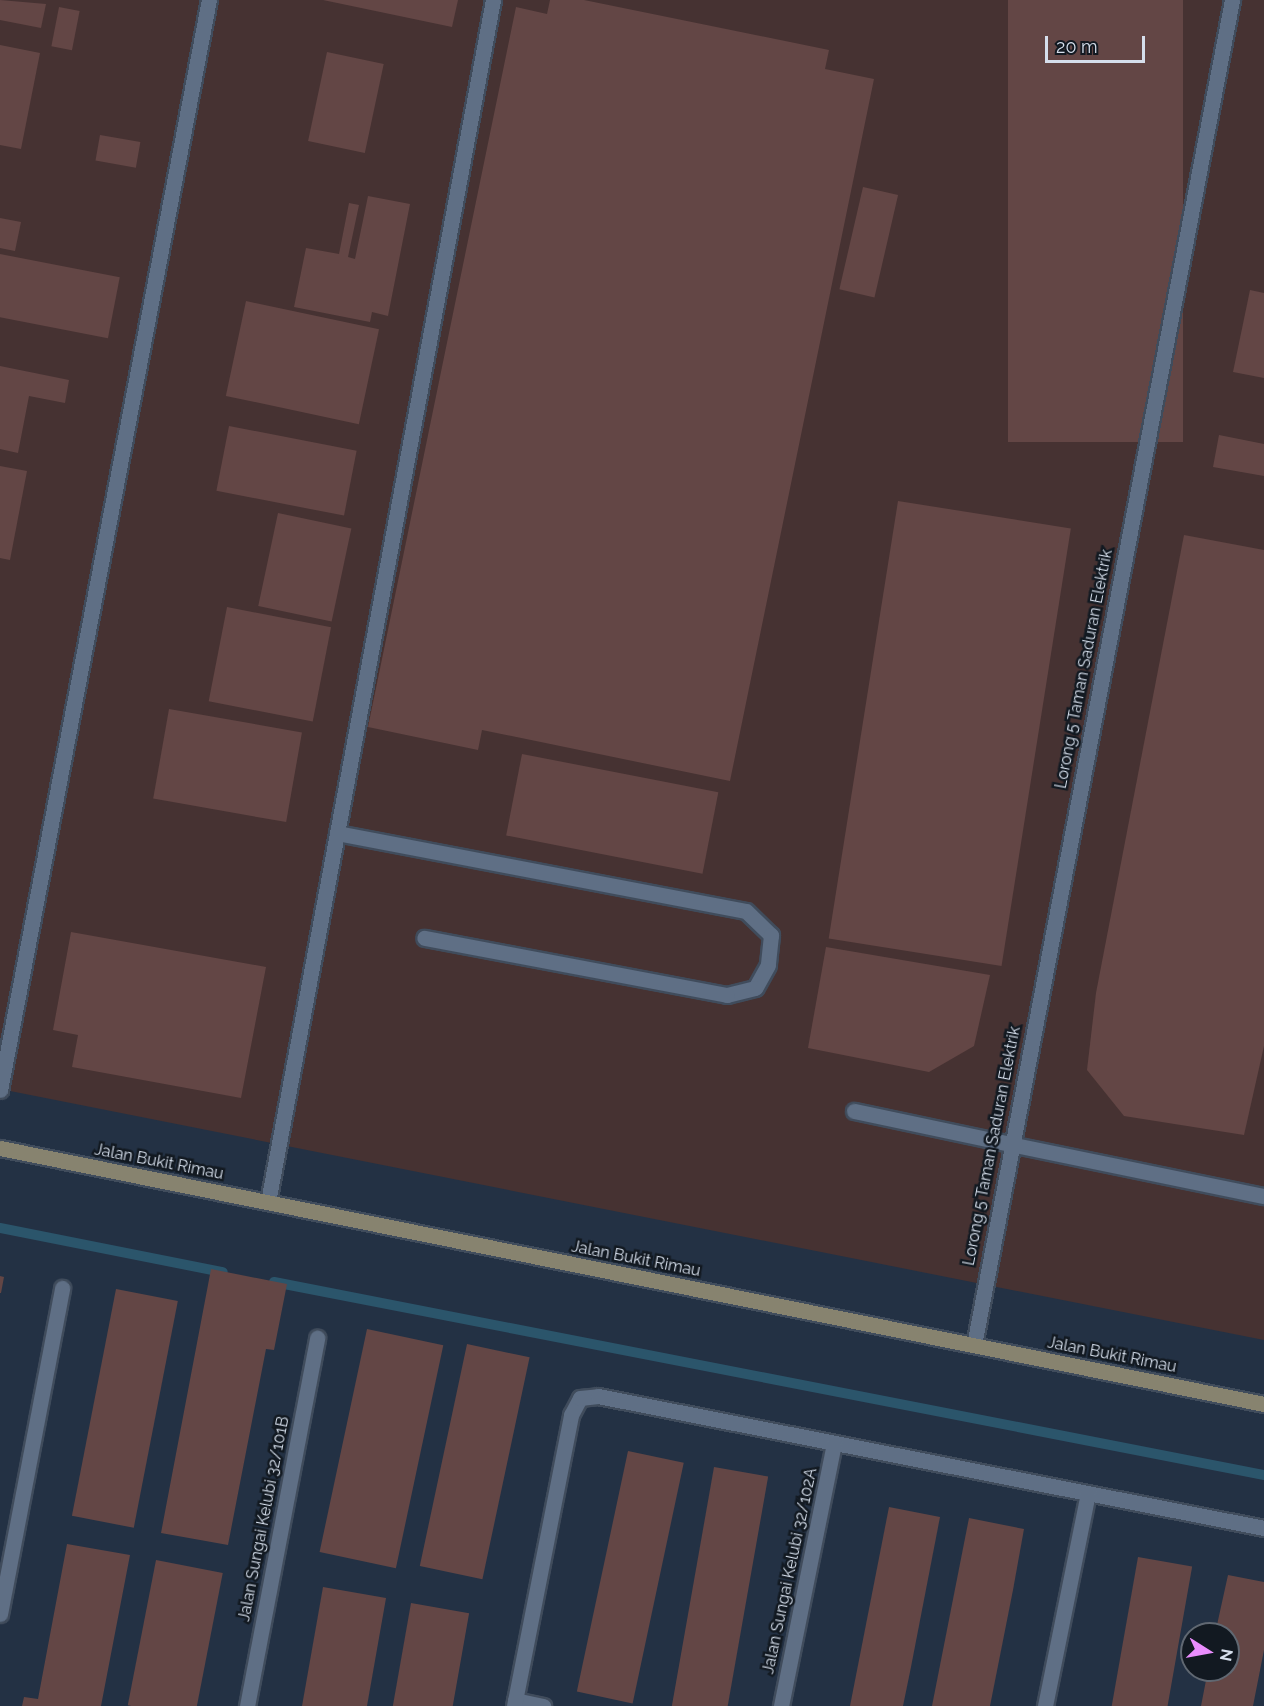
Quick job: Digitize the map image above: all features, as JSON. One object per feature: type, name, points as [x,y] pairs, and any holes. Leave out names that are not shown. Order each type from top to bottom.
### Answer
[{"type":"street","points":[[0,1090],[209,0]]},
{"type":"street","points":[[268,1202],[493,0]]},
{"type":"street","name":"Lorong 5 Taman Saduran Elektrik","points":[[974,1345],[1010,1144],[1232,0]]},
{"type":"street","points":[[337,833],[746,911],[771,935],[768,965],[755,988],[727,995],[424,938]]},
{"type":"street","points":[[854,1111],[1264,1196]]},
{"type":"street","name":"Jalan Bukit Rimau","points":[[0,1148],[1264,1404]]},
{"type":"street","points":[[0,1614],[62,1288]]},
{"type":"street","name":"Jalan Sungai Kelubi 32/101B","points":[[247,1706],[317,1338]]},
{"type":"street","points":[[543,1706],[514,1703],[571,1415],[580,1398],[598,1396],[1264,1528]]},
{"type":"street","name":"Jalan Sungai Kelubi 32/102A","points":[[781,1706],[834,1443]]},
{"type":"street","points":[[1045,1706],[1088,1493]]},
{"type":"shaded area","points":[[0,0],[1264,0],[1264,1340],[0,1089]]},
{"type":"building","points":[[0,0],[46,4],[41,28],[0,20]]},
{"type":"building","points":[[323,0],[458,0],[452,27]]},
{"type":"building","points":[[550,0],[584,0],[829,50],[825,69],[874,79],[730,781],[482,730],[478,750],[368,727],[516,7],[547,14]]},
{"type":"building","points":[[1008,0],[1183,0],[1183,442],[1008,442]]},
{"type":"building","points":[[59,7],[80,11],[72,50],[51,46]]},
{"type":"building","points":[[0,45],[40,53],[21,149],[0,145]]},
{"type":"building","points":[[327,52],[384,64],[365,153],[308,141]]},
{"type":"building","points":[[100,135],[140,142],[136,168],[95,161]]},
{"type":"building","points":[[863,187],[898,195],[874,297],[839,289]]},
{"type":"building","points":[[368,196],[410,204],[388,316],[372,312],[370,322],[294,307],[306,248],[339,254],[349,203],[359,205],[348,257],[355,259]]},
{"type":"building","points":[[0,218],[21,222],[15,251],[0,248]]},
{"type":"building","points":[[0,254],[120,277],[108,338],[0,317]]},
{"type":"building","points":[[1250,290],[1264,293],[1264,378],[1233,372]]},
{"type":"building","points":[[246,301],[379,329],[359,424],[226,396]]},
{"type":"building","points":[[0,366],[69,380],[65,403],[29,396],[18,453],[0,449]]},
{"type":"building","points":[[229,426],[357,451],[344,516],[216,491]]},
{"type":"building","points":[[1219,435],[1264,444],[1264,476],[1213,467]]},
{"type":"building","points":[[0,466],[27,471],[10,560],[0,558]]},
{"type":"building","points":[[898,501],[1071,528],[1002,966],[829,939]]},
{"type":"building","points":[[278,513],[351,529],[332,622],[258,606]]},
{"type":"building","points":[[1184,535],[1264,550],[1264,1046],[1244,1135],[1124,1116],[1087,1070],[1096,993]]},
{"type":"building","points":[[227,607],[331,627],[313,721],[209,701]]},
{"type":"building","points":[[169,709],[302,732],[286,822],[153,799]]},
{"type":"building","points":[[522,754],[718,792],[702,874],[506,835]]},
{"type":"building","points":[[71,932],[266,967],[241,1098],[72,1067],[78,1035],[53,1030]]},
{"type":"building","points":[[826,947],[990,975],[974,1046],[929,1072],[808,1048]]},
{"type":"building","points":[[211,1269],[287,1284],[274,1350],[266,1349],[228,1545],[161,1533]]},
{"type":"building","points":[[0,1276],[4,1277],[1,1293],[0,1293]]},
{"type":"building","points":[[116,1289],[178,1301],[134,1528],[72,1516]]},
{"type":"building","points":[[367,1329],[443,1345],[396,1568],[320,1552]]},
{"type":"building","points":[[467,1344],[530,1357],[482,1579],[420,1566]]},
{"type":"building","points":[[628,1451],[684,1463],[633,1703],[577,1692]]},
{"type":"building","points":[[714,1467],[768,1477],[728,1706],[672,1706]]},
{"type":"building","points":[[889,1507],[940,1517],[911,1667],[903,1706],[850,1706]]},
{"type":"building","points":[[969,1518],[1024,1529],[1013,1590],[990,1706],[932,1706]]},
{"type":"building","points":[[67,1544],[130,1555],[101,1706],[22,1706],[24,1697],[38,1699]]},
{"type":"building","points":[[1138,1557],[1192,1567],[1182,1622],[1180,1622],[1180,1636],[1168,1706],[1112,1706]]},
{"type":"building","points":[[156,1560],[223,1573],[197,1706],[128,1705]]},
{"type":"building","points":[[1228,1575],[1264,1582],[1264,1650],[1253,1706],[1201,1706],[1206,1682],[1240,1682],[1240,1622],[1218,1622]]},
{"type":"building","points":[[323,1587],[386,1598],[367,1706],[302,1706]]},
{"type":"building","points":[[411,1603],[469,1613],[453,1706],[393,1706]]},
{"type":"waterway","points":[[0,1228],[223,1272]]},
{"type":"waterway","points":[[274,1282],[1264,1475]]}]
